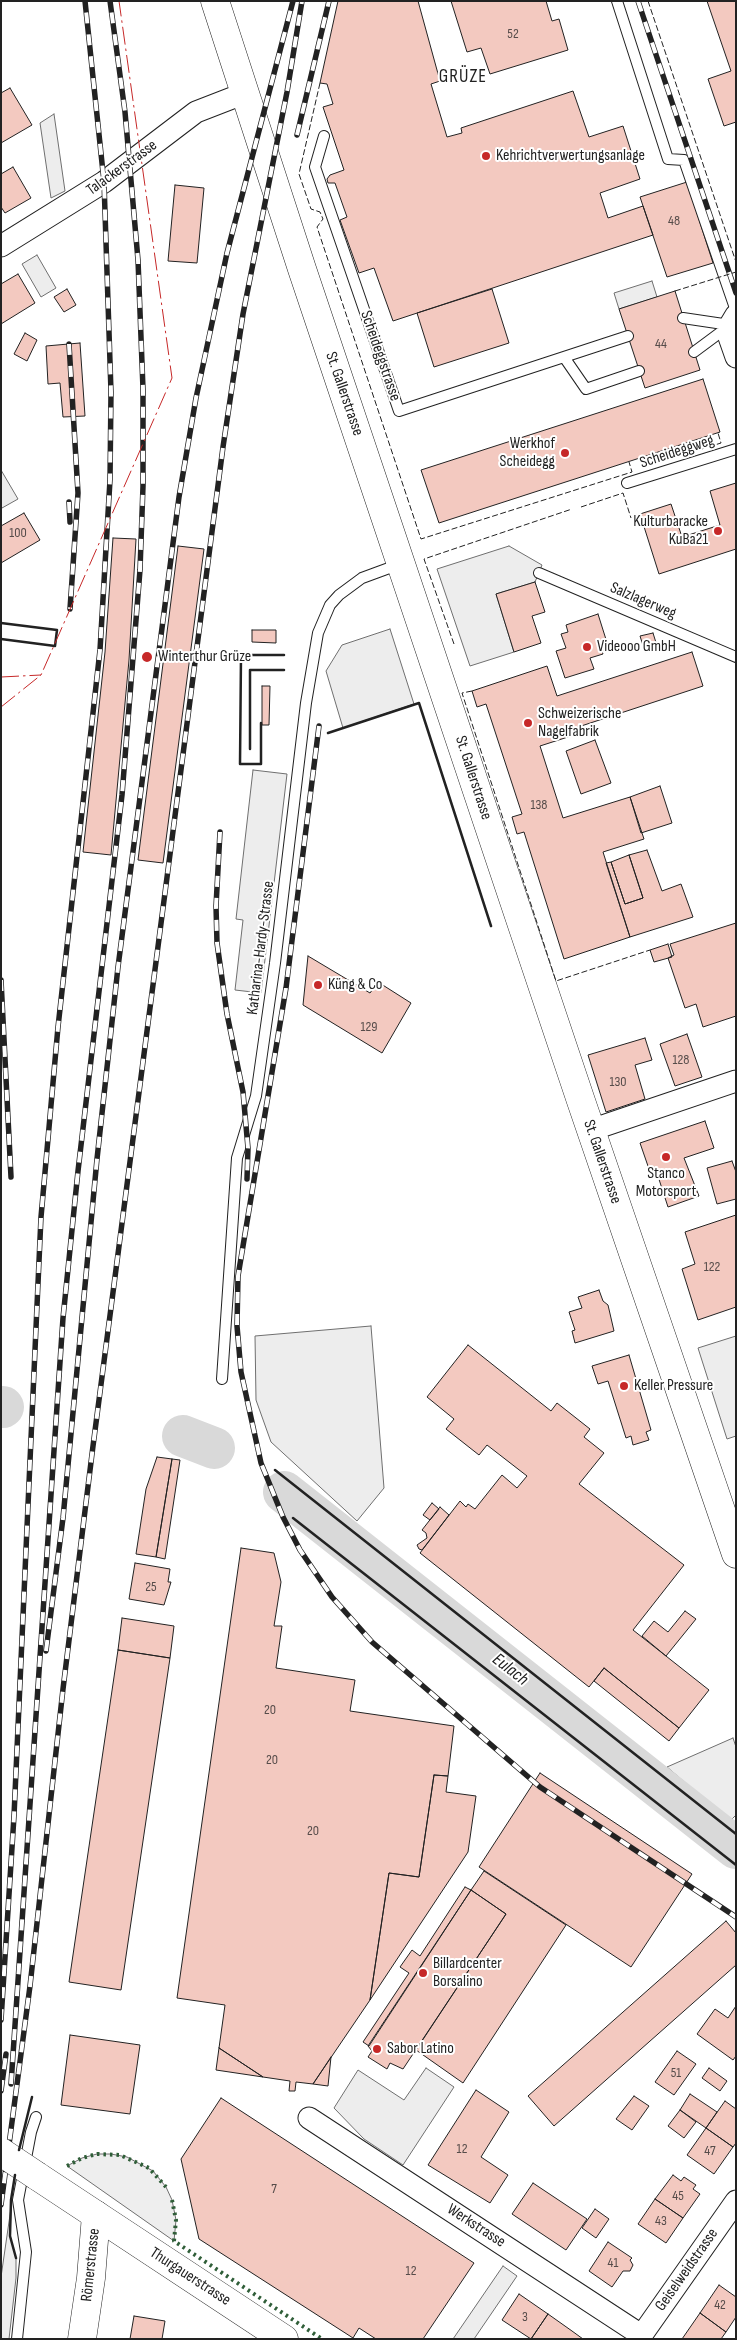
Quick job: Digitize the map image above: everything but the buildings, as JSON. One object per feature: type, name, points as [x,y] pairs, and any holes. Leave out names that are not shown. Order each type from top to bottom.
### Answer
[{"type":"main road","name":"St. Gallerstrasse","points":[[215,1],[590,1130],[736,1554]]},
{"type":"main road","name":"Römerstrasse","points":[[1,2152],[96,2215],[91,2278],[82,2339]]},
{"type":"main road","name":"Thurgauerstrasse","points":[[96,2215],[284,2339]]},
{"type":"street","name":"Talackerstrasse","points":[[1,246],[104,182],[196,112],[244,93]]},
{"type":"street","points":[[734,317],[729,337],[736,357]]},
{"type":"street","points":[[590,1130],[736,1081]]},
{"type":"street","name":"Werkstrasse","points":[[309,2118],[640,2337]]},
{"type":"street","name":"Geiselweidstrasse","points":[[640,2337],[736,2200]]},
{"type":"lane","points":[[617,1],[668,159],[684,160],[734,317]]},
{"type":"lane","name":"Scheideggstrasse","points":[[324,136],[316,167],[399,412],[628,336]]},
{"type":"lane","points":[[683,318],[734,317]]},
{"type":"lane","points":[[694,352],[734,317]]},
{"type":"lane","points":[[564,357],[586,389],[639,371]]},
{"type":"lane","name":"Scheideggweg","points":[[627,483],[736,449]]},
{"type":"lane","name":"Katharina-Hardy-Strasse","points":[[222,1379],[237,1158],[256,1096],[275,963],[306,703],[318,633],[330,606],[345,590],[367,576],[402,564]]},
{"type":"lane","name":"Salzlagerweg","points":[[539,573],[736,656]]},
{"type":"lane","points":[[17,2339],[26,2252],[18,2200],[31,2132],[36,2117]]},
{"type":"shaded area","points":[[54,114],[65,191],[51,198],[40,123]]},
{"type":"shaded area","points":[[37,255],[56,288],[41,297],[22,264]]},
{"type":"shaded area","points":[[652,281],[657,297],[619,309],[614,293]]},
{"type":"shaded area","points":[[1,470],[18,499],[2,508],[1,506]]},
{"type":"shaded area","points":[[509,546],[542,565],[535,582],[496,594],[514,652],[470,666],[437,569]]},
{"type":"shaded area","points":[[390,629],[414,704],[343,728],[326,671],[342,645]]},
{"type":"shaded area","points":[[253,770],[287,774],[261,993],[235,990],[243,920],[236,919]]},
{"type":"shaded area","points":[[371,1326],[384,1488],[357,1521],[271,1442],[256,1400],[255,1336]]},
{"type":"shaded area","points":[[736,1336],[736,1436],[727,1439],[698,1348]]},
{"type":"shaded area","points":[[733,1738],[736,1747],[736,1815],[730,1821],[667,1767]]},
{"type":"shaded area","points":[[426,2068],[454,2087],[403,2165],[364,2139],[334,2108],[358,2070],[404,2100]]},
{"type":"shaded area","points":[[97,2154],[127,2157],[153,2171],[166,2187],[172,2200],[176,2220],[174,2241],[67,2166],[82,2158]]},
{"type":"shaded area","points":[[11,2208],[10,2236],[16,2258],[16,2278],[9,2339],[1,2339],[1,2277]]},
{"type":"shaded area","points":[[503,2266],[517,2276],[474,2339],[453,2339]]},
{"type":"waterway","name":"Eulach","points":[[183,1436],[214,1448]]},
{"type":"waterway","name":"Eulach","points":[[284,1492],[736,1848]]},
{"type":"railway","points":[[1,2020],[14,1816],[41,1217],[58,1027],[100,650],[110,480],[111,392],[104,182],[85,1]]},
{"type":"railway","points":[[11,2084],[63,1318],[78,1171],[122,795],[140,570],[143,486],[143,389],[138,260],[125,112],[110,1]]},
{"type":"railway","points":[[46,1651],[63,1518],[97,1159],[118,967],[179,497],[196,398],[227,253],[293,1]]},
{"type":"railway","points":[[1,2205],[30,1986],[63,1689],[93,1446],[223,447],[243,314],[287,92],[302,1]]},
{"type":"railway","points":[[297,135],[329,1]]},
{"type":"railway","points":[[638,1],[736,293]]},
{"type":"railway","points":[[69,344],[78,493],[70,609]]},
{"type":"railway","points":[[69,502],[70,522]]},
{"type":"railway","points":[[319,726],[286,988],[238,1276],[237,1326],[241,1372],[261,1463],[283,1517],[300,1550],[332,1597],[372,1642],[540,1787],[736,1917]]},
{"type":"railway","points":[[220,832],[216,906],[217,943],[227,1014],[243,1092],[248,1148],[247,1179]]},
{"type":"railway","points":[[1,980],[11,1177]]},
{"type":"railway","points":[[1,2091],[6,2054]]},
{"type":"hedge","points":[[67,2166],[82,2158],[97,2154],[120,2155],[149,2168],[166,2187]]},
{"type":"hedge","points":[[172,2200],[176,2220],[174,2241],[322,2339]]},
{"type":"fence","points":[[648,1],[736,262]]},
{"type":"fence","points":[[320,83],[299,174],[311,209],[320,212],[323,219],[317,227],[421,539],[632,472],[629,462]]},
{"type":"fence","points":[[675,291],[736,272]]},
{"type":"fence","points":[[683,444],[686,454],[721,443],[718,433]]},
{"type":"fence","points":[[641,458],[644,467],[675,457],[672,448]]},
{"type":"fence","points":[[581,507],[623,493],[631,518]]},
{"type":"fence","points":[[454,644],[424,559],[572,509]]},
{"type":"fence","points":[[472,691],[462,693],[556,981],[650,950]]},
{"type":"wall","points":[[1,623],[57,630],[55,646],[1,639]]},
{"type":"wall","points":[[261,723],[261,764],[240,764],[241,655],[284,655]]},
{"type":"wall","points":[[250,749],[250,670],[284,670]]},
{"type":"wall","points":[[328,733],[419,703],[491,926]]},
{"type":"wall","points":[[275,1470],[736,1834]]},
{"type":"wall","points":[[293,1518],[736,1865]]},
{"type":"wall","points":[[19,2150],[32,2097]]},
{"type":"wall","points":[[15,2175],[11,2200],[10,2236],[16,2258]]},
{"type":"power","points":[[1,707],[41,675],[172,378],[119,1]]},
{"type":"power","points":[[1,677],[41,675]]},
{"type":"place","name":"Kehrichtverwertungsanlage","points":[[486,156]]},
{"type":"place","name":"Werkhof Scheidegg","points":[[565,453]]},
{"type":"place","name":"Kulturbaracke KuBa21","points":[[718,531]]},
{"type":"place","name":"Videooo GmbH","points":[[587,647]]},
{"type":"place","name":"Winterthur Grüze","points":[[147,657]]},
{"type":"place","name":"Schweizerische Nagelfabrik","points":[[528,723]]},
{"type":"place","name":"Küng & Co","points":[[318,985]]},
{"type":"place","name":"Stanco Motorsport","points":[[666,1157]]},
{"type":"place","name":"Keller Pressure","points":[[624,1386]]},
{"type":"place","name":"Billardcenter Borsalino","points":[[423,1973]]},
{"type":"place","name":"Sabor Latino","points":[[377,2049]]},
{"type":"district","name":"GRÜZE","points":[[463,77]]}]
